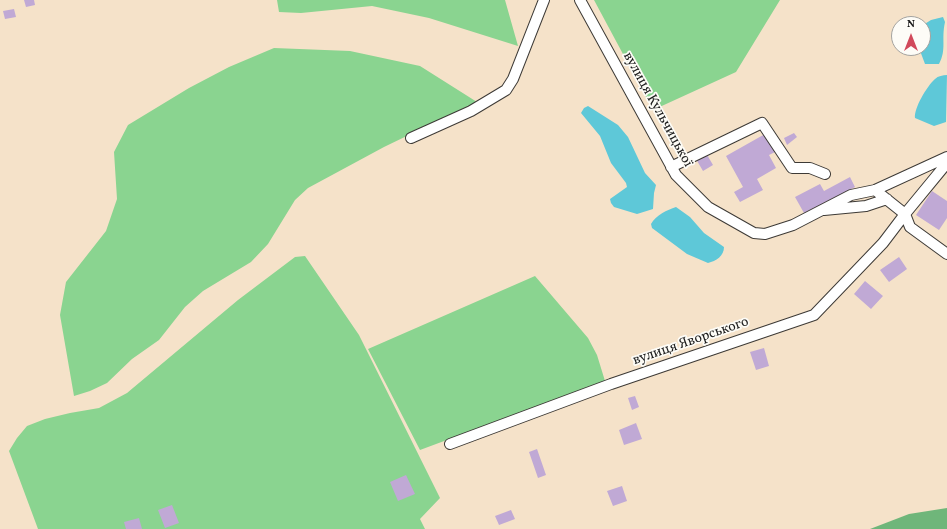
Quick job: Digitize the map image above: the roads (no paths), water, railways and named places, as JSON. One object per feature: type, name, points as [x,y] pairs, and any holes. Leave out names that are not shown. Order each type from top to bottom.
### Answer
[{"type":"street","points":[[411,138],[471,111],[506,90],[513,79],[544,0]]},
{"type":"street","name":"вулиця Кульчицької","points":[[580,0],[676,175],[708,208],[754,233],[765,234],[793,225],[851,195],[875,190],[947,156]]},
{"type":"street","points":[[671,166],[762,123],[792,168],[810,168],[825,174]]},
{"type":"street","name":"вулиця Яворського","points":[[450,444],[611,384],[814,315],[883,243],[947,163]]},
{"type":"street","points":[[875,190],[905,214],[910,227],[947,254]]},
{"type":"street","points":[[820,210],[866,206],[887,199]]},
{"type":"water","points":[[943,17],[945,22],[943,54],[939,64],[925,64],[922,56],[931,56],[931,20]]},
{"type":"water","points":[[947,75],[946,122],[934,126],[915,118],[919,103],[928,87],[938,77]]},
{"type":"water","points":[[588,106],[618,125],[628,137],[645,173],[656,185],[653,209],[637,214],[614,207],[611,203],[610,199],[627,187],[626,183],[611,163],[600,136],[581,113],[584,108]]},
{"type":"water","points":[[676,207],[690,217],[704,233],[724,247],[723,253],[719,258],[708,263],[687,254],[652,228],[651,224],[659,215]]}]
